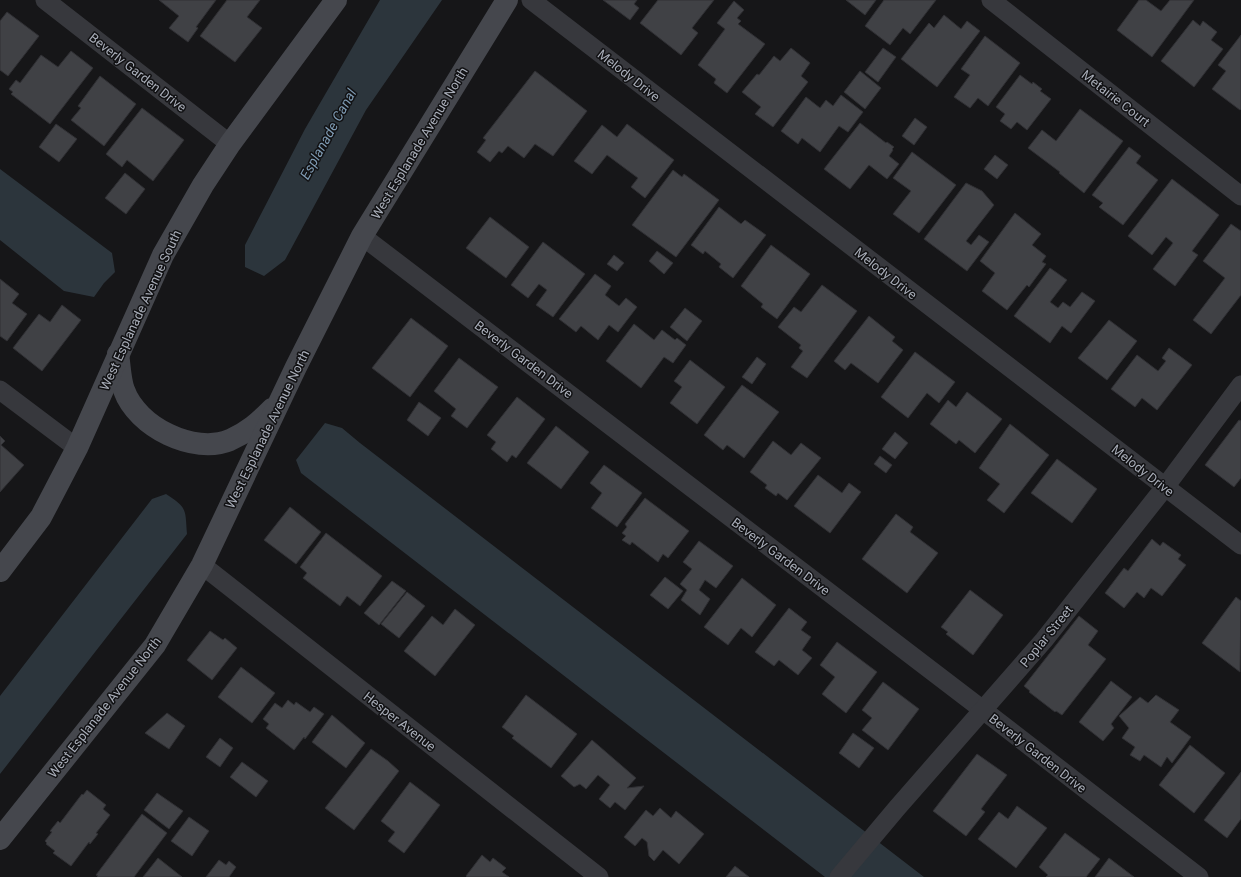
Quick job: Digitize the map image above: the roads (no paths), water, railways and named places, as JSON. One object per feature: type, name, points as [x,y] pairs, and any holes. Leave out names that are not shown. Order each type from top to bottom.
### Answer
[{"type":"main road","name":"West Esplanade Avenue South","points":[[0,571],[41,517],[77,448],[163,255],[203,184],[230,144],[336,0]]},
{"type":"main road","name":"West Esplanade Avenue North","points":[[0,839],[155,645],[202,565],[279,402],[362,236],[507,0]]},
{"type":"main road","points":[[118,354],[124,390],[136,412],[154,427],[178,438],[206,445],[229,440],[254,426],[279,402]]},
{"type":"street","name":"Beverly Garden Drive","points":[[45,0],[230,144]]},
{"type":"street","name":"Melody Drive","points":[[531,0],[1241,545]]},
{"type":"street","name":"Metairie Court","points":[[991,0],[1241,196]]},
{"type":"street","name":"Beverly Garden Drive","points":[[362,236],[983,710],[1199,877]]},
{"type":"street","name":"Poplar Street","points":[[839,877],[896,808],[1044,640],[1165,487],[1241,384]]},
{"type":"street","points":[[0,390],[77,448]]},
{"type":"street","name":"Hesper Avenue","points":[[202,565],[599,877]]},
{"type":"water","name":"Esplanade Canal","points":[[380,0],[442,0],[366,110],[285,260],[264,276],[245,267],[245,245],[305,129]]},
{"type":"water","points":[[0,169],[112,253],[115,272],[104,283],[94,297],[64,291],[0,240]]},
{"type":"water","points":[[325,423],[342,428],[924,877],[825,877],[301,473],[296,460]]},
{"type":"water","points":[[166,494],[182,506],[185,514],[187,534],[0,774],[0,696],[152,499]]}]
